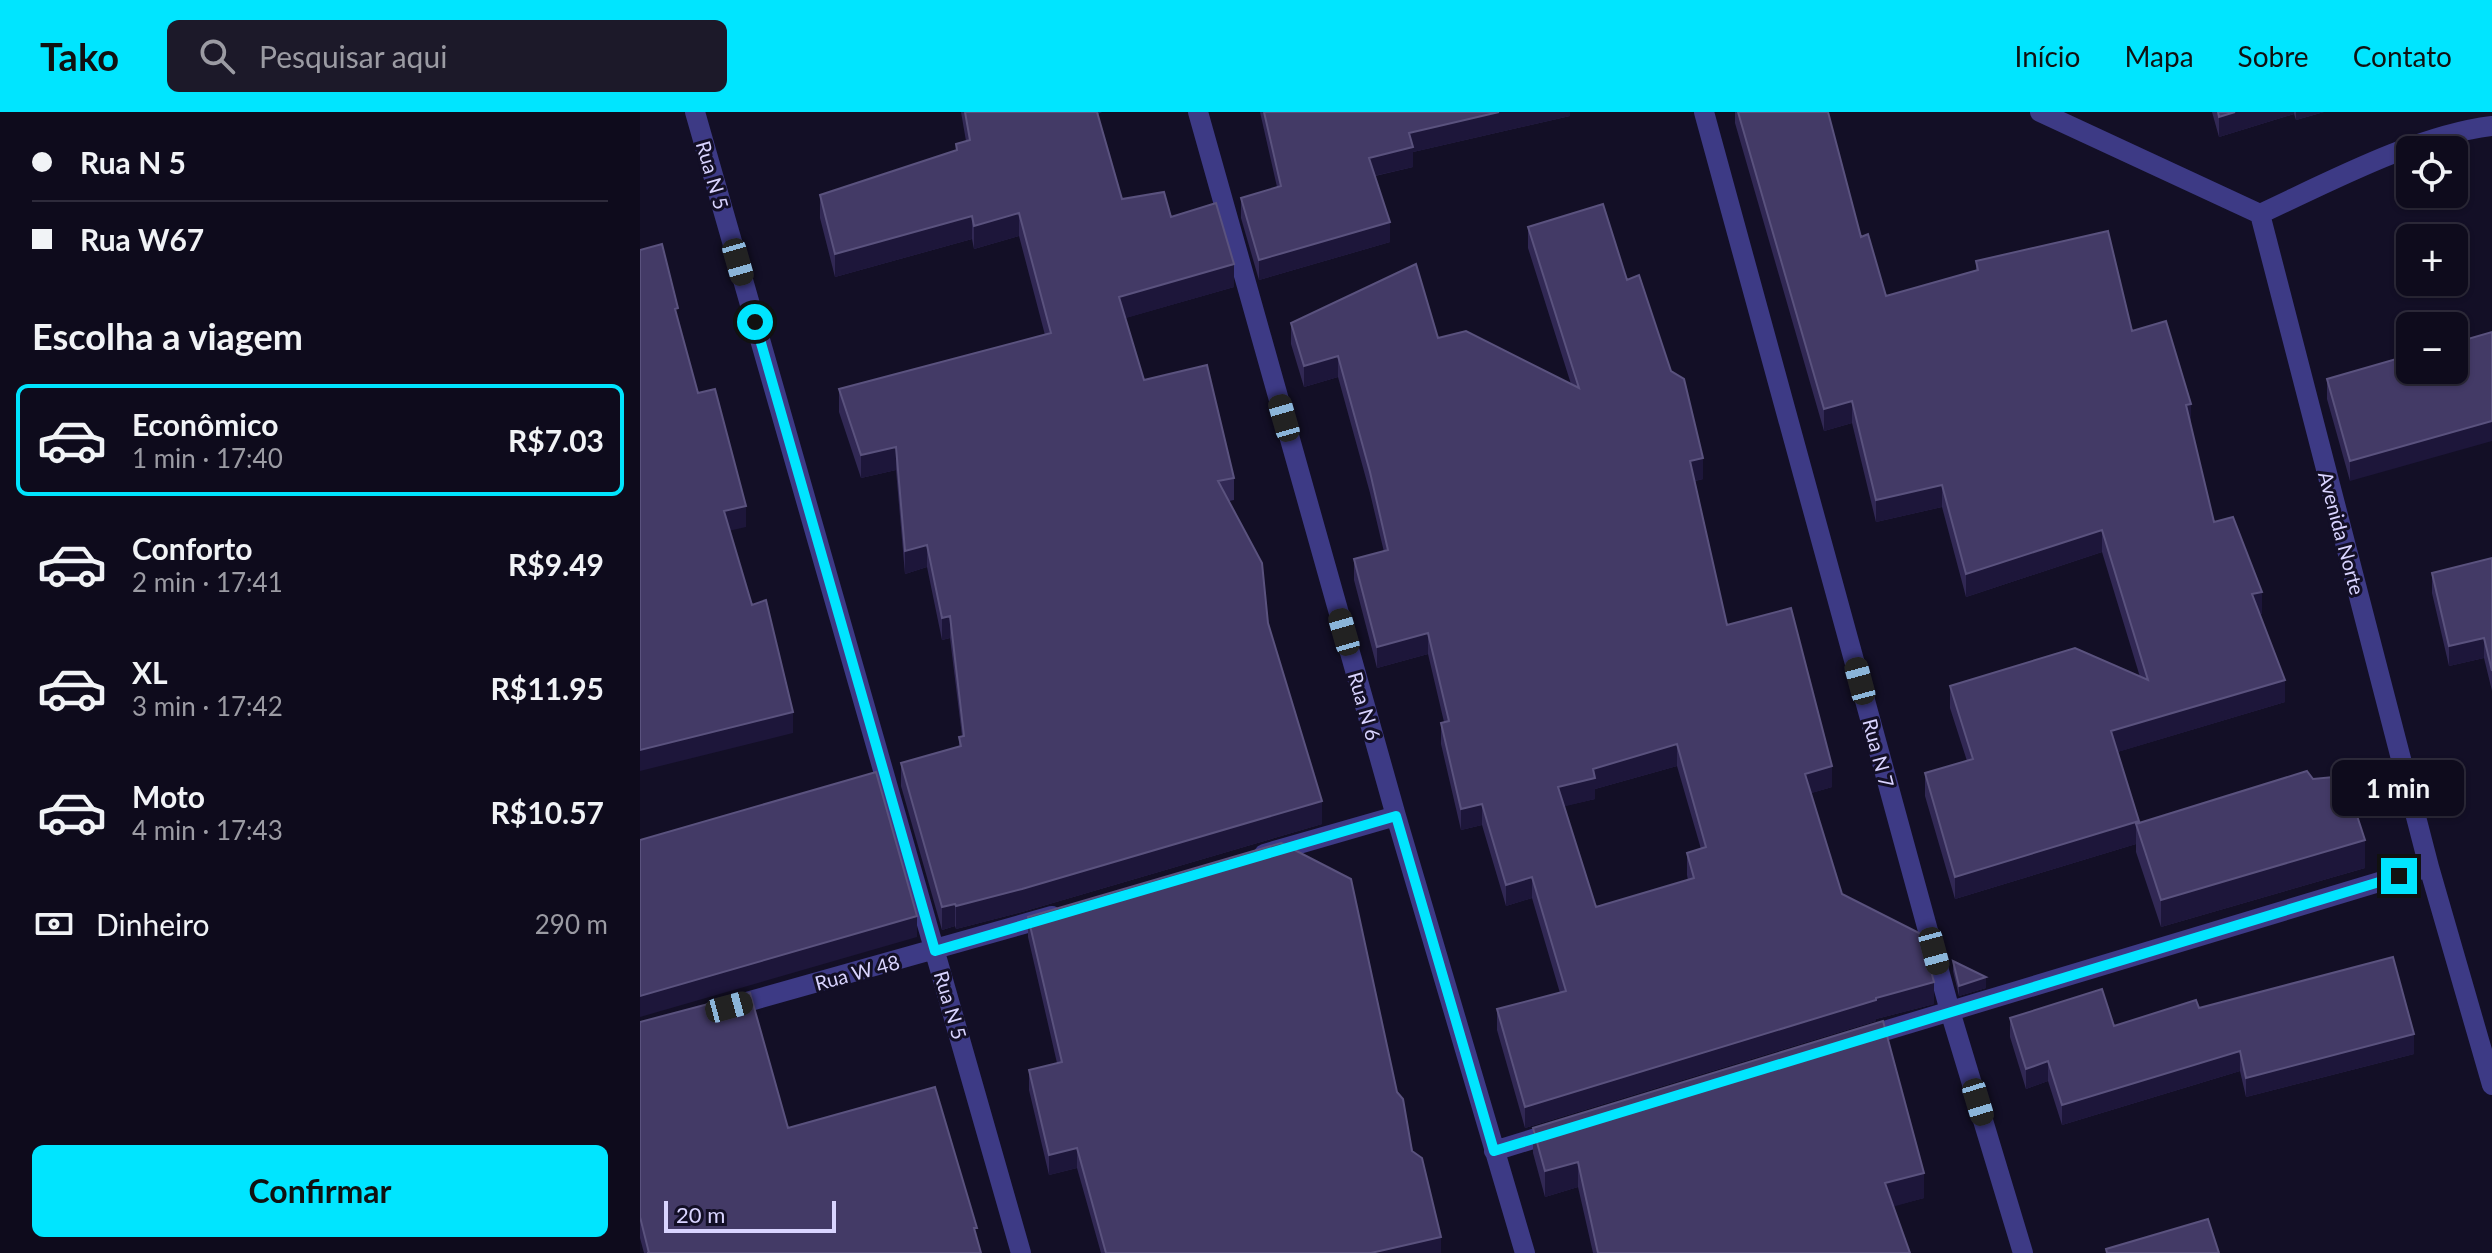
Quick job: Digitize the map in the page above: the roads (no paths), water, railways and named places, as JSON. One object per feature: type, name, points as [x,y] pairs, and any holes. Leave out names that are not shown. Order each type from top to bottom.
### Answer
[{"type":"street","name":"Rua N 5","points":[[695,112],[1021,1253]]},
{"type":"street","name":"Rua N 6","points":[[1198,112],[1396,816],[1525,1253]]},
{"type":"street","name":"Rua N 7","points":[[1704,112],[1950,1011],[2023,1253]]},
{"type":"street","points":[[2040,112],[2260,214],[2372,162],[2468,129],[2492,126]]},
{"type":"street","name":"Avenida Norte","points":[[2260,214],[2429,867],[2492,1085]]},
{"type":"street","points":[[1247,859],[1396,816]]},
{"type":"street","points":[[1844,1043],[2429,867]]},
{"type":"street","name":"Rua W 48","points":[[714,1011],[1069,912]]},
{"type":"street","points":[[1494,1151],[1585,1123]]}]
